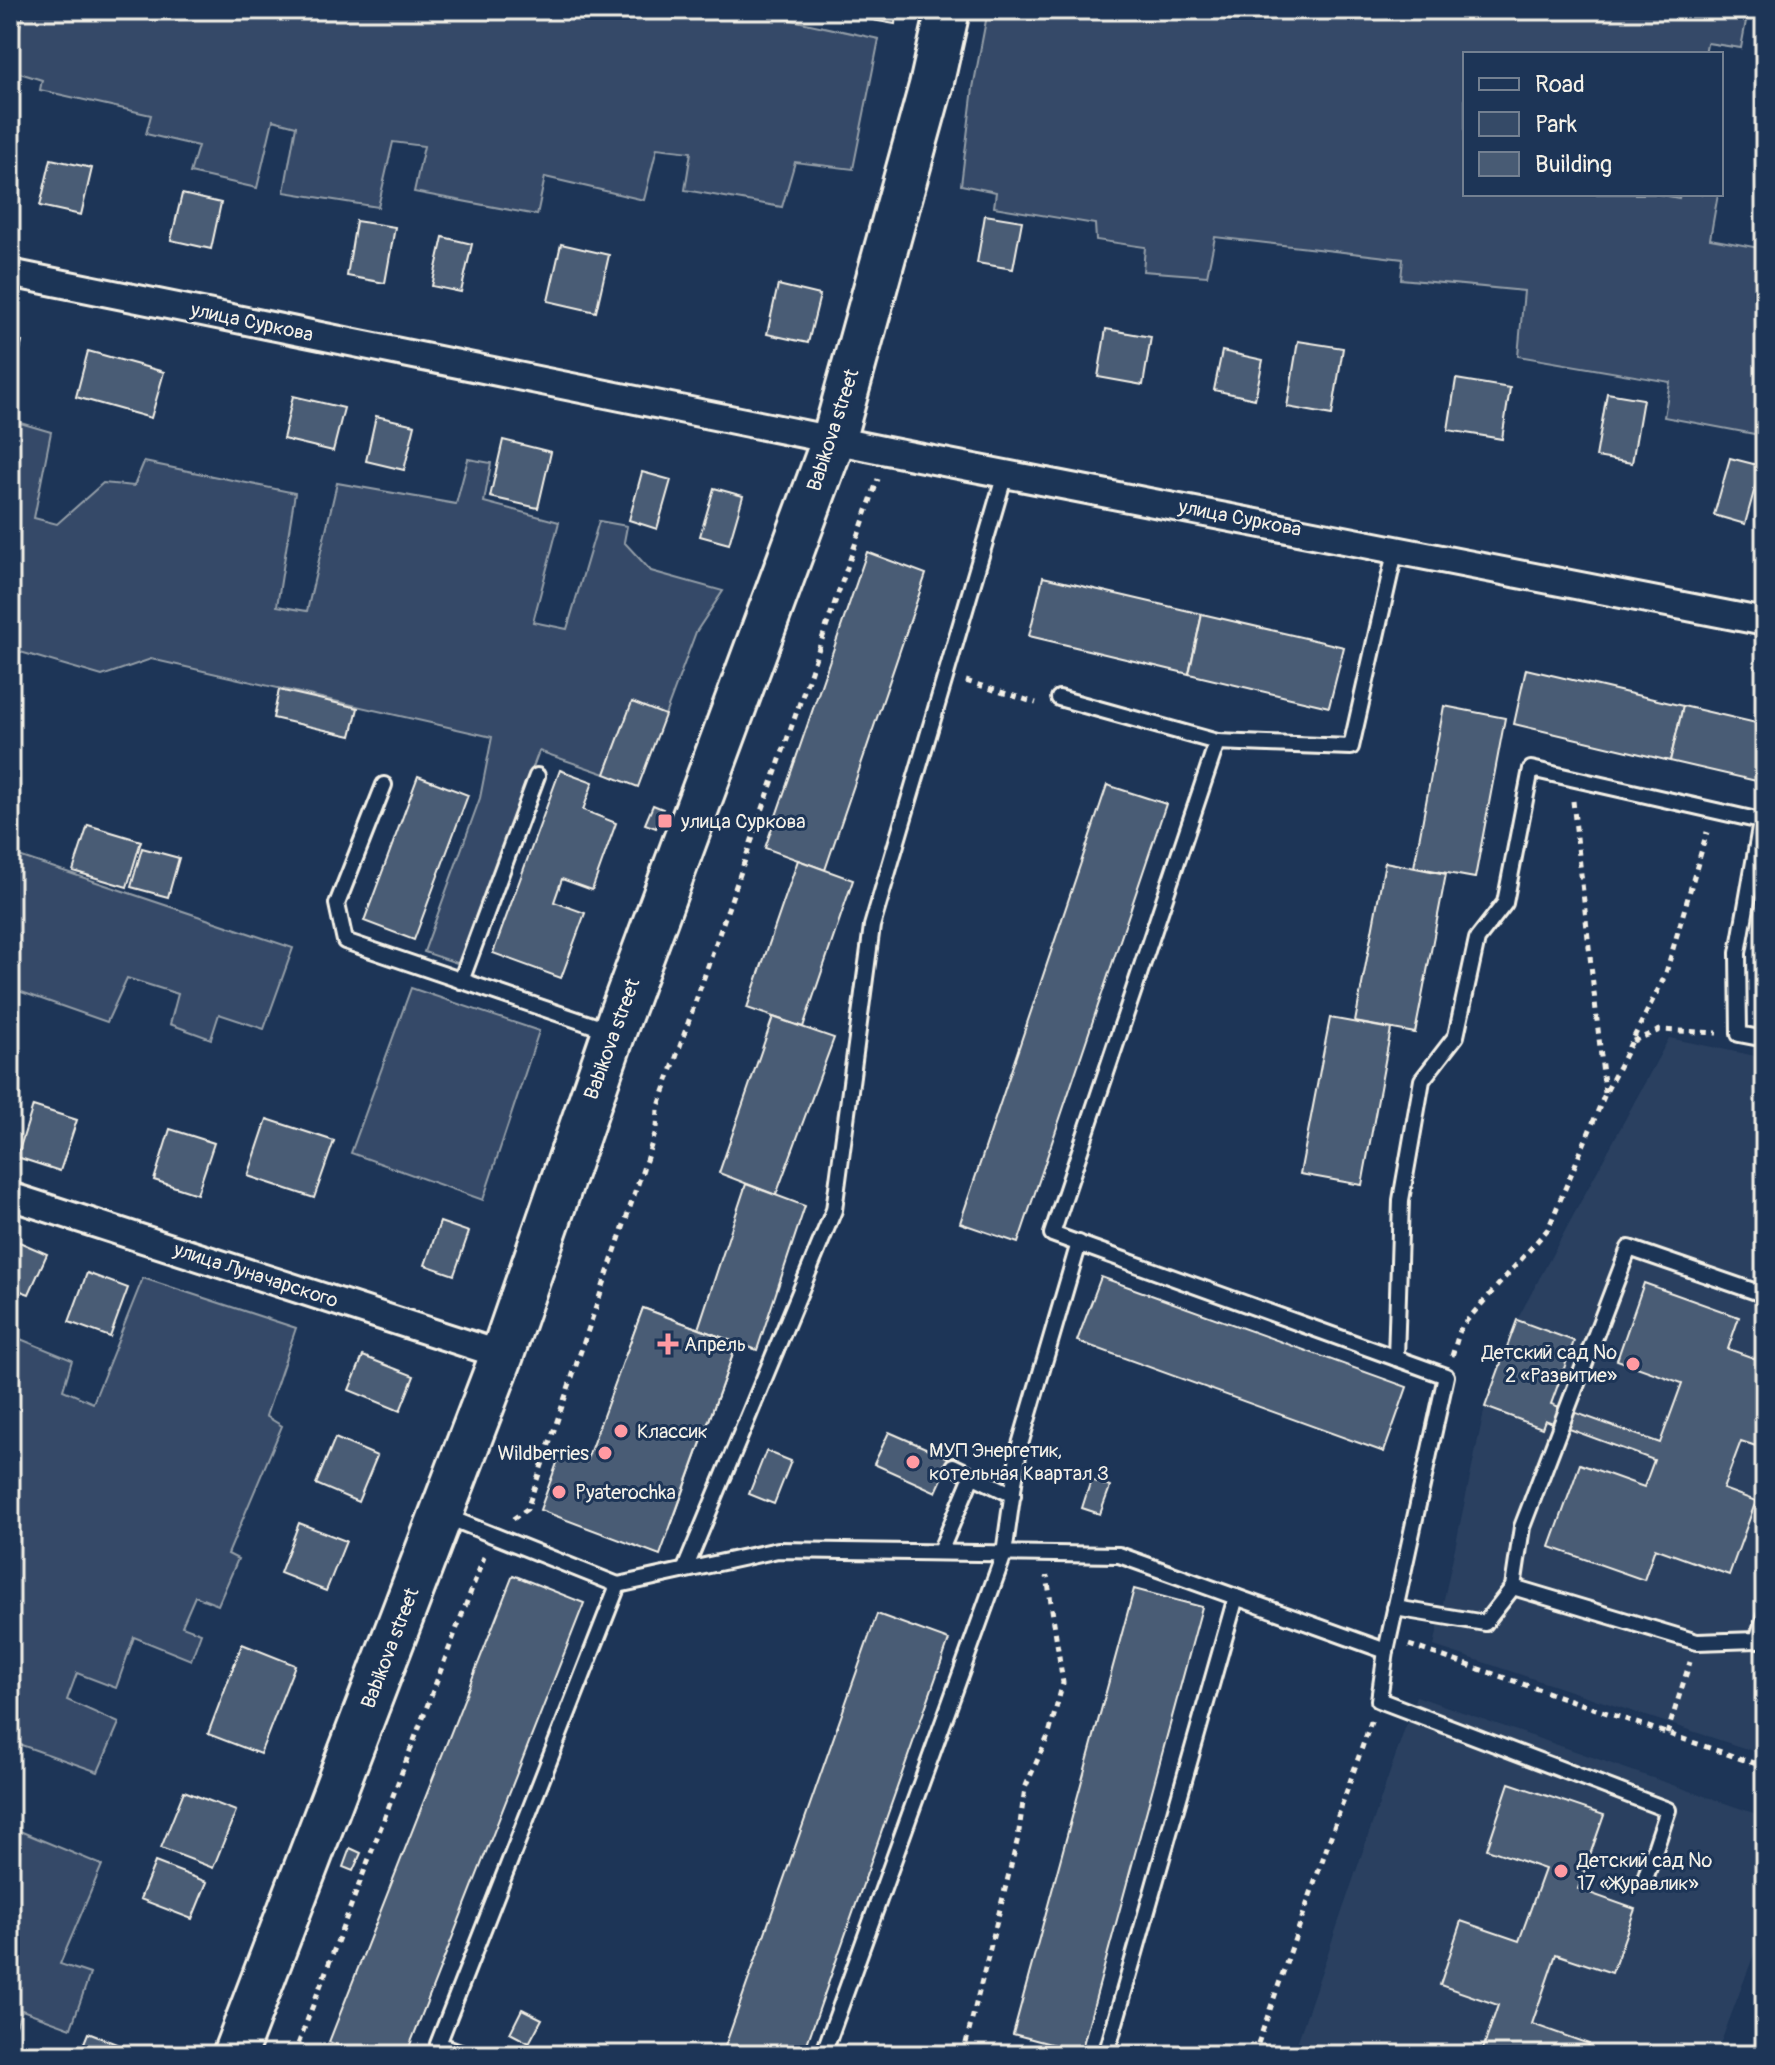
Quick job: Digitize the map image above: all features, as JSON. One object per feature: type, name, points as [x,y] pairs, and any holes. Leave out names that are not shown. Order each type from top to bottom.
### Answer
[{"type":"main road","name":"Babikova street","points":[[234,2055],[502,1355],[614,1032],[833,441],[931,86],[948,10]]},
{"type":"street","name":"улица Суркова","points":[[10,273],[833,441],[1765,622]]},
{"type":"street","name":"улица Луначарского","points":[[10,1196],[502,1355]]},
{"type":"lane","points":[[685,1569],[834,1210],[872,926],[1005,474]]},
{"type":"lane","points":[[1059,698],[1217,742],[1351,747],[1396,548]]},
{"type":"lane","points":[[1217,742],[1052,1234],[1446,1376],[1386,1651],[1379,1700],[1668,1810],[1646,1876]]},
{"type":"lane","points":[[1396,1358],[1401,1200],[1422,1080],[1456,1036],[1477,939],[1505,903],[1531,769],[1763,822],[1738,953],[1739,1034],[1765,1039]]},
{"type":"lane","points":[[461,981],[537,776]]},
{"type":"lane","points":[[384,785],[337,904],[345,941],[614,1032]]},
{"type":"lane","points":[[823,2055],[1004,1554],[1019,1448],[1079,1243]]},
{"type":"lane","points":[[1395,1608],[1485,1623],[1513,1587],[1522,1527],[1629,1248],[1765,1295]]},
{"type":"lane","points":[[953,1466],[1013,1495]]},
{"type":"lane","points":[[940,1552],[972,1476]]},
{"type":"lane","points":[[441,1515],[618,1585],[778,1550],[1119,1555],[1386,1651]]},
{"type":"lane","points":[[468,2055],[436,2049],[618,1585]]},
{"type":"lane","points":[[1513,1587],[1697,1642],[1757,1640],[1765,1616]]},
{"type":"lane","points":[[1106,2055],[1236,1597]]},
{"type":"path","points":[[294,2055],[492,1535],[527,1509],[657,1128],[658,1109],[887,451]]},
{"type":"path","points":[[987,687],[1033,703]]},
{"type":"path","points":[[1570,779],[1605,1094]]},
{"type":"path","points":[[1446,1376],[1461,1327],[1548,1229],[1605,1094],[1665,976],[1713,811]]},
{"type":"path","points":[[1632,1041],[1660,1030],[1739,1034]]},
{"type":"path","points":[[963,2055],[1018,1838],[1025,1788],[1049,1734],[1063,1683],[1044,1554]]},
{"type":"path","points":[[1667,1734],[1697,1642]]},
{"type":"path","points":[[1413,1646],[1765,1767]]},
{"type":"path","points":[[1254,2055],[1367,1732]]},
{"type":"shaded area","name":"Детский сад № 2 «Развитие»","points":[[1669,1038],[1765,1058],[1765,1755],[1434,1646],[1485,1407],[1517,1320]]},
{"type":"shaded area","name":"Детский сад № 17 «Журавлик»","points":[[1416,1696],[1765,1817],[1765,1925],[1716,2055],[1293,2055]]},
{"type":"green space","points":[[24,10],[764,10],[764,14],[879,39],[853,169],[795,162],[782,207],[685,190],[691,152],[657,148],[644,200],[545,177],[537,215],[414,192],[424,146],[393,142],[378,207],[284,192],[296,126],[273,120],[257,188],[190,173],[198,146],[146,134],[151,115],[40,90],[42,80],[10,70]]},
{"type":"green space","points":[[988,10],[1121,10],[1137,14],[1138,10],[1748,10],[1741,48],[1707,43],[1705,52],[1463,52],[1463,196],[1718,196],[1710,239],[1765,249],[1765,436],[1664,417],[1670,382],[1518,356],[1524,291],[1401,279],[1403,259],[1215,237],[1207,276],[1143,271],[1145,247],[1096,240],[1095,224],[994,207],[996,192],[961,185],[973,88]]},
{"type":"green space","points":[[10,420],[51,432],[34,518],[57,524],[103,483],[134,486],[144,462],[295,493],[277,606],[307,611],[337,483],[456,504],[468,459],[491,463],[484,502],[559,522],[533,622],[567,629],[599,521],[627,526],[624,542],[651,571],[723,591],[696,632],[665,715],[632,703],[605,774],[539,751],[460,964],[424,952],[480,798],[492,737],[151,659],[102,676],[10,649]]},
{"type":"green space","points":[[10,853],[293,948],[264,1029],[219,1014],[211,1039],[170,1024],[178,994],[127,978],[107,1022],[10,988]]},
{"type":"green space","points":[[411,988],[539,1031],[483,1200],[351,1153]]},
{"type":"green space","points":[[143,1278],[296,1328],[266,1416],[282,1426],[228,1554],[238,1559],[218,1605],[195,1596],[182,1626],[201,1633],[191,1660],[134,1637],[116,1688],[77,1673],[67,1700],[119,1723],[98,1772],[10,1741],[10,1352],[18,1338],[72,1360],[63,1390],[93,1403]]},
{"type":"green space","points":[[10,1827],[102,1865],[60,1964],[90,1974],[71,2028],[22,2010],[10,2041]]},
{"type":"building","points":[[851,10],[897,10],[895,24],[850,16]]},
{"type":"building","points":[[51,159],[92,168],[81,215],[40,206]]},
{"type":"building","points":[[182,194],[221,203],[211,249],[171,240]]},
{"type":"building","points":[[985,215],[1022,221],[1013,269],[977,263]]},
{"type":"building","points":[[356,221],[395,227],[385,283],[347,276]]},
{"type":"building","points":[[443,237],[472,244],[461,292],[432,286]]},
{"type":"building","points":[[561,244],[609,255],[596,312],[548,301]]},
{"type":"building","points":[[778,285],[820,295],[808,343],[767,334]]},
{"type":"building","points":[[1106,329],[1151,337],[1143,385],[1098,377]]},
{"type":"building","points":[[10,339],[22,342],[10,394]]},
{"type":"building","points":[[1298,341],[1343,348],[1332,415],[1287,407]]},
{"type":"building","points":[[88,351],[164,372],[151,418],[76,397]]},
{"type":"building","points":[[1222,351],[1263,360],[1255,399],[1214,390]]},
{"type":"building","points":[[1456,379],[1510,388],[1502,439],[1448,430]]},
{"type":"building","points":[[1607,393],[1643,399],[1632,463],[1596,457]]},
{"type":"building","points":[[293,396],[344,408],[333,451],[283,439]]},
{"type":"building","points":[[376,416],[415,425],[404,470],[366,461]]},
{"type":"building","points":[[503,440],[551,452],[538,508],[490,497]]},
{"type":"building","points":[[1730,458],[1761,466],[1745,524],[1714,515]]},
{"type":"building","points":[[642,472],[671,480],[657,529],[629,520]]},
{"type":"building","points":[[714,488],[743,496],[729,544],[700,536]]},
{"type":"building","points":[[867,552],[926,574],[825,870],[765,848]]},
{"type":"building","points":[[1043,577],[1202,614],[1189,674],[1029,636]]},
{"type":"building","points":[[1202,614],[1344,647],[1329,707],[1189,674]]},
{"type":"building","points":[[1526,669],[1683,706],[1670,761],[1514,724]]},
{"type":"building","points":[[279,690],[358,708],[351,736],[273,718]]},
{"type":"building","points":[[632,702],[665,715],[638,787],[605,774]]},
{"type":"building","points":[[1444,706],[1505,718],[1475,878],[1414,867]]},
{"type":"building","points":[[1683,706],[1765,725],[1765,783],[1670,761]]},
{"type":"building","points":[[560,770],[593,782],[583,810],[616,823],[592,890],[562,879],[554,902],[585,913],[561,978],[493,953]]},
{"type":"building","points":[[418,776],[468,795],[414,940],[364,921]]},
{"type":"building","points":[[1107,785],[1166,804],[1018,1243],[960,1223]]},
{"type":"building","points":[[653,805],[663,809],[656,828],[645,824]]},
{"type":"building","points":[[88,825],[141,841],[127,887],[73,871]]},
{"type":"building","points":[[142,848],[179,858],[168,897],[131,887]]},
{"type":"building","points":[[798,860],[853,880],[803,1027],[747,1008]]},
{"type":"building","points":[[1385,862],[1446,874],[1415,1033],[1355,1022]]},
{"type":"building","points":[[773,1017],[834,1038],[776,1195],[719,1173]]},
{"type":"building","points":[[1330,1018],[1391,1029],[1362,1185],[1300,1174]]},
{"type":"building","points":[[33,1106],[77,1120],[60,1171],[17,1157]]},
{"type":"building","points":[[267,1119],[334,1141],[314,1198],[248,1176]]},
{"type":"building","points":[[170,1129],[214,1143],[197,1194],[154,1180]]},
{"type":"building","points":[[746,1184],[805,1206],[757,1350],[698,1329]]},
{"type":"building","points":[[440,1222],[469,1232],[454,1275],[425,1265]]},
{"type":"building","points":[[10,1238],[47,1254],[29,1294],[10,1287]]},
{"type":"building","points":[[87,1273],[128,1288],[110,1337],[69,1322]]},
{"type":"building","points":[[1101,1277],[1407,1387],[1384,1452],[1077,1341]]},
{"type":"building","points":[[1644,1283],[1739,1317],[1728,1349],[1765,1362],[1765,1449],[1741,1441],[1723,1489],[1756,1501],[1729,1575],[1655,1548],[1644,1580],[1550,1547],[1580,1464],[1644,1487],[1654,1460],[1545,1420],[1542,1428],[1485,1407],[1517,1320],[1574,1341],[1551,1404],[1660,1443],[1682,1383],[1617,1360]]},
{"type":"building","points":[[643,1308],[737,1343],[672,1523],[577,1490]]},
{"type":"building","points":[[643,1308],[737,1343],[660,1555],[540,1510],[561,1452],[586,1462]]},
{"type":"building","points":[[363,1356],[414,1376],[400,1411],[349,1390]]},
{"type":"building","name":"МУП Энергетик, котельная Квартал З","points":[[889,1432],[951,1459],[936,1492],[874,1464]]},
{"type":"building","points":[[335,1438],[377,1456],[358,1502],[316,1484]]},
{"type":"building","points":[[766,1451],[791,1461],[774,1504],[749,1494]]},
{"type":"building","points":[[1091,1480],[1110,1487],[1100,1514],[1082,1508]]},
{"type":"building","points":[[299,1523],[346,1541],[326,1591],[280,1573]]},
{"type":"building","points":[[513,1575],[584,1603],[406,2055],[362,2055],[329,2042]]},
{"type":"building","points":[[1134,1589],[1202,1607],[1081,2052],[1013,2034]]},
{"type":"building","points":[[877,1614],[949,1640],[803,2055],[722,2055]]},
{"type":"building","points":[[242,1644],[295,1665],[260,1754],[208,1734]]},
{"type":"building","points":[[1509,1783],[1604,1815],[1578,1889],[1635,1909],[1612,1973],[1556,1954],[1532,2024],[1589,2044],[1585,2055],[1481,2055],[1498,2005],[1440,1985],[1461,1921],[1519,1941],[1545,1869],[1487,1849]]},
{"type":"building","points":[[184,1791],[236,1811],[213,1868],[161,1848]]},
{"type":"building","points":[[350,1848],[361,1853],[353,1871],[343,1867]]},
{"type":"building","points":[[155,1862],[207,1882],[192,1919],[140,1899]]},
{"type":"building","points":[[522,2009],[542,2019],[529,2043],[510,2033]]},
{"type":"building","points":[[88,2033],[140,2053],[79,2055]]},
{"type":"place","name":"улица Суркова","points":[[665,821]]},
{"type":"place","name":"Апрель","points":[[668,1344]]},
{"type":"place","name":"Детский сад № 2 «Развитие»","points":[[1633,1364]]},
{"type":"place","name":"Классик","points":[[621,1431]]},
{"type":"place","name":"Wildberries","points":[[605,1453]]},
{"type":"place","name":"МУП Энергетик, котельная Квартал З","points":[[913,1462]]},
{"type":"place","name":"Pyaterochka","points":[[559,1492]]},
{"type":"place","name":"Детский сад № 17 «Журавлик»","points":[[1561,1871]]}]
